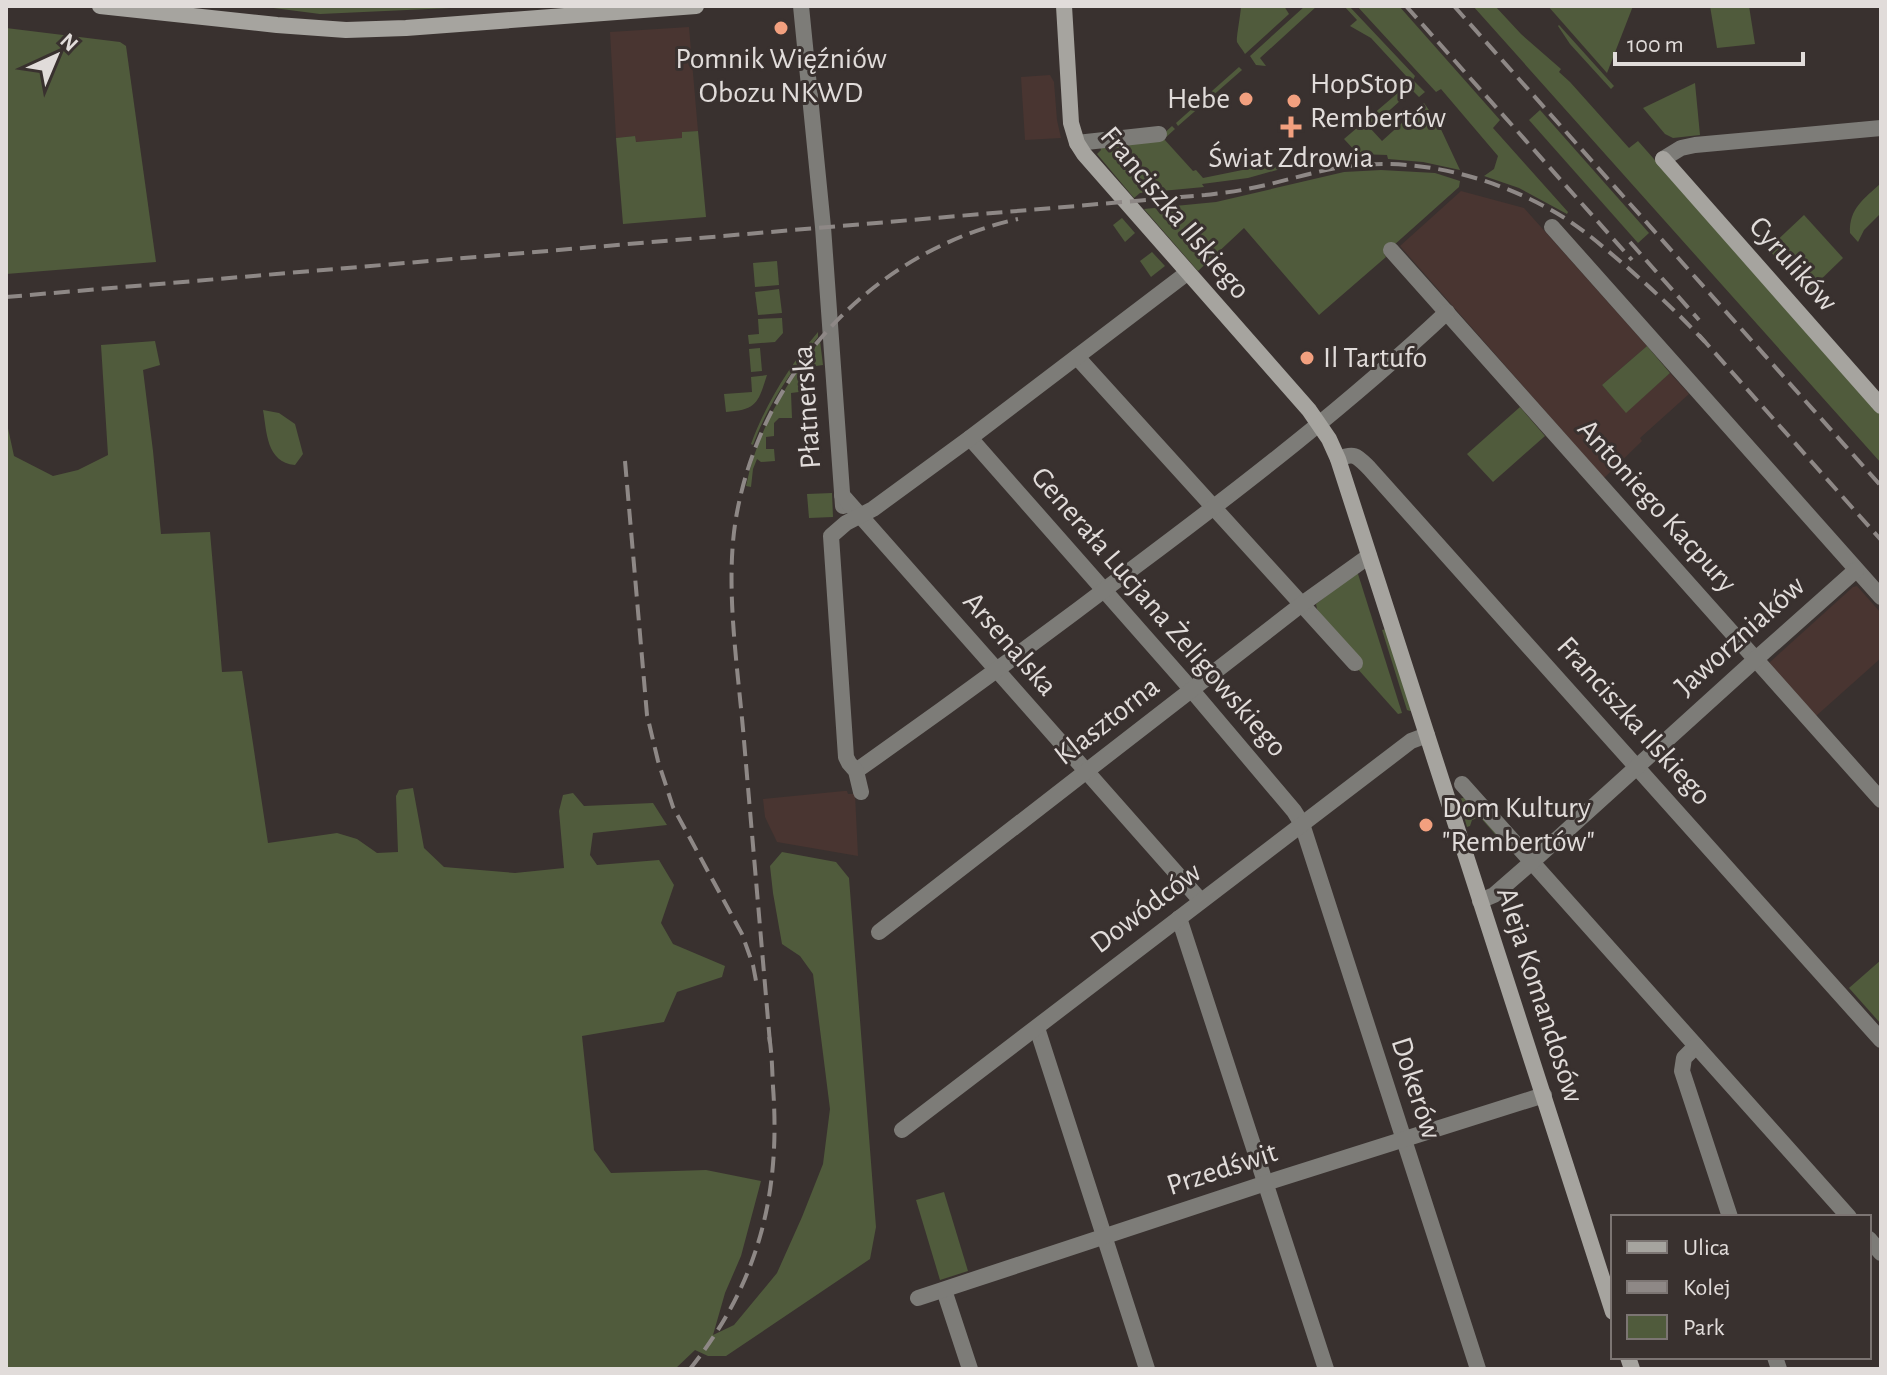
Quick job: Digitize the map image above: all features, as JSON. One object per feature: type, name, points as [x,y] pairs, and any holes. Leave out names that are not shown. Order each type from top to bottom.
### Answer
[{"type":"street","points":[[100,6],[346,30],[416,28],[696,6]]},
{"type":"street","name":"Płatnerska","points":[[801,6],[823,227],[842,495],[854,520]]},
{"type":"street","name":"Franciszka Ilskiego","points":[[1064,6],[1069,113],[1077,143],[1095,169],[1320,424]]},
{"type":"street","points":[[1875,128],[1881,145]]},
{"type":"street","name":"Cyrulików","points":[[1875,128],[1695,145],[1681,148],[1663,159],[1881,406]]},
{"type":"street","points":[[1077,143],[1159,134]]},
{"type":"street","points":[[1552,227],[1881,597]]},
{"type":"street","name":"Antoniego Kacpury","points":[[1391,250],[1881,800]]},
{"type":"street","points":[[861,792],[856,771],[846,757],[830,538],[833,533],[970,438],[1187,273]]},
{"type":"street","points":[[856,771],[1215,507],[1320,424],[1447,312]]},
{"type":"street","points":[[1077,357],[1355,663]]},
{"type":"street","name":"Aleja Komandosów","points":[[1320,424],[1338,459],[1611,1306]]},
{"type":"street","name":"Generała Lucjana Żeligowskiego","points":[[970,438],[1193,691],[1302,824]]},
{"type":"street","name":"Franciszka Ilskiego","points":[[1338,459],[1347,455],[1358,457],[1881,1040]]},
{"type":"street","name":"Arsenalska","points":[[854,520],[1095,779],[1201,901]]},
{"type":"street","name":"Klasztorna","points":[[879,932],[1302,604],[1369,556]]},
{"type":"street","name":"Jaworzniaków","points":[[1480,901],[1494,895],[1532,862],[1856,570]]},
{"type":"street","name":"Dowódców","points":[[902,1130],[1411,741],[1427,735]]},
{"type":"street","points":[[1462,784],[1847,1215]]},
{"type":"street","name":"Dokerów","points":[[1302,824],[1478,1369]]},
{"type":"street","points":[[1179,918],[1326,1369]]},
{"type":"street","points":[[1037,1028],[1147,1369]]},
{"type":"street","points":[[1696,1046],[1684,1058],[1682,1071],[1729,1215]]},
{"type":"street","name":"Przedświt","points":[[918,1298],[1544,1095]]},
{"type":"street","points":[[944,1290],[970,1369]]},
{"type":"shaded area","points":[[689,27],[698,131],[683,132],[683,138],[648,141],[635,142],[635,136],[616,138],[610,32]]},
{"type":"shaded area","points":[[1050,75],[1054,82],[1061,138],[1025,140],[1021,77]]},
{"type":"shaded area","points":[[1461,191],[1524,208],[1647,346],[1602,385],[1626,412],[1670,373],[1689,394],[1640,438],[1642,441],[1604,478],[1400,246]]},
{"type":"shaded area","points":[[1857,586],[1881,613],[1881,658],[1816,716],[1769,663]]},
{"type":"shaded area","points":[[847,791],[848,794],[855,794],[858,856],[777,842],[765,817],[763,799]]},
{"type":"green space","points":[[258,6],[494,6],[320,14]]},
{"type":"green space","points":[[1241,6],[1284,6],[1289,14],[1245,54],[1237,42]]},
{"type":"green space","points":[[1305,6],[1317,6],[1260,58],[1266,66],[1256,65],[1250,56]]},
{"type":"green space","points":[[1344,6],[1349,6],[1415,76],[1413,80],[1371,38],[1350,26],[1357,20]]},
{"type":"green space","points":[[1357,6],[1399,6],[1500,120],[1493,128],[1567,214],[1519,188],[1484,176],[1494,169],[1498,156],[1441,89],[1436,92]]},
{"type":"green space","points":[[1473,6],[1495,6],[1561,69],[1559,72],[1629,148],[1638,141],[1881,415],[1881,463]]},
{"type":"green space","points":[[1548,6],[1633,6],[1607,73]]},
{"type":"green space","points":[[1710,6],[1749,6],[1755,44],[1717,48]]},
{"type":"green space","points":[[1559,25],[1614,86],[1611,89],[1570,44]]},
{"type":"green space","points":[[6,28],[120,42],[126,46],[156,262],[6,274]]},
{"type":"green space","points":[[1239,67],[1242,70],[1178,126],[1176,123]]},
{"type":"green space","points":[[1413,80],[1425,92],[1419,97],[1412,90],[1370,128],[1382,141],[1424,103],[1438,123],[1460,170],[1388,159],[1387,155],[1358,154],[1344,139]]},
{"type":"green space","points":[[1695,83],[1700,135],[1673,138],[1665,134],[1643,108]]},
{"type":"green space","points":[[1540,110],[1649,233],[1638,243],[1529,120]]},
{"type":"green space","points":[[1172,126],[1175,129],[1164,139],[1203,178],[1267,165],[1268,169],[1295,165],[1248,178],[1202,184],[1204,187],[1140,193],[1134,198],[1097,154],[1100,147],[1160,137]]},
{"type":"green space","points":[[698,131],[706,217],[623,224],[616,138],[635,136],[636,142],[682,138],[682,132]]},
{"type":"green space","points":[[1381,170],[1435,173],[1460,181],[1459,187],[1384,254],[1386,257],[1319,315],[1244,228],[1198,271],[1144,209],[1216,202],[1344,172]]},
{"type":"green space","points":[[1881,183],[1881,213],[1864,230],[1858,242],[1850,233],[1852,217],[1859,205]]},
{"type":"green space","points":[[1804,215],[1843,258],[1808,292],[1768,249]]},
{"type":"green space","points":[[1122,218],[1135,233],[1125,242],[1113,225]]},
{"type":"green space","points":[[1152,252],[1165,266],[1151,277],[1140,261]]},
{"type":"green space","points":[[777,261],[779,285],[755,287],[753,263]]},
{"type":"green space","points":[[779,289],[782,313],[758,315],[755,292]]},
{"type":"green space","points":[[782,318],[783,333],[775,342],[749,344],[748,335],[759,334],[758,319]]},
{"type":"green space","points":[[818,332],[818,337],[781,388],[751,444],[780,385]]},
{"type":"green space","points":[[155,341],[160,365],[143,370],[161,534],[210,532],[222,672],[242,671],[268,843],[337,833],[357,839],[377,853],[398,852],[396,796],[399,790],[413,788],[424,848],[444,867],[515,873],[564,868],[559,811],[563,795],[573,793],[584,806],[653,803],[667,825],[593,833],[590,855],[597,865],[659,860],[674,885],[661,923],[673,944],[725,966],[722,977],[677,992],[664,1022],[582,1036],[594,1150],[611,1173],[706,1170],[761,1181],[741,1256],[725,1293],[713,1335],[734,1325],[777,1273],[823,1164],[830,1109],[813,974],[800,956],[782,944],[770,866],[782,852],[836,862],[849,878],[876,1227],[870,1259],[726,1356],[708,1356],[695,1350],[675,1369],[6,1369],[6,419],[14,456],[53,476],[78,470],[108,455],[101,345]]},
{"type":"green space","points":[[820,341],[823,365],[816,366],[814,374],[804,375],[799,380],[799,392],[791,393],[792,418],[779,418],[774,423],[774,436],[766,437],[766,449],[774,449],[775,461],[761,462],[757,459],[751,487],[746,486],[757,446],[774,409]]},
{"type":"green space","points":[[1647,346],[1670,373],[1626,413],[1602,385]]},
{"type":"green space","points":[[760,348],[762,371],[751,372],[749,349]]},
{"type":"green space","points":[[767,375],[755,403],[744,409],[726,412],[724,394],[752,392],[751,377]]},
{"type":"green space","points":[[1520,407],[1545,436],[1493,482],[1467,454]]},
{"type":"green space","points":[[263,410],[279,413],[295,424],[303,454],[295,465],[285,463],[273,452]]},
{"type":"green space","points":[[832,493],[833,517],[809,518],[807,494]]},
{"type":"green space","points":[[1356,573],[1402,713],[1398,714],[1356,667],[1317,609],[1316,604]]},
{"type":"green space","points":[[1386,629],[1413,710],[1410,711],[1407,710],[1382,630]]},
{"type":"green space","points":[[1467,797],[1504,838],[1501,841],[1480,817],[1472,820],[1467,827],[1459,799]]},
{"type":"green space","points":[[1881,960],[1881,1024],[1849,988]]},
{"type":"green space","points":[[944,1192],[968,1271],[940,1280],[916,1200]]},
{"type":"railway","points":[[1406,6],[1632,260]]},
{"type":"railway","points":[[1454,6],[1881,486]]},
{"type":"railway","points":[[6,297],[1205,195],[1247,189],[1331,169],[1386,164],[1466,175],[1540,204],[1600,244],[1705,342]]},
{"type":"railway","points":[[770,1043],[732,596],[736,518],[749,465],[770,414],[798,368],[832,326],[872,289],[916,259],[965,235],[1018,219]]},
{"type":"railway","points":[[1630,242],[1699,320]]},
{"type":"railway","points":[[1699,335],[1881,540]]},
{"type":"railway","points":[[625,461],[647,715],[658,761],[673,807],[742,934],[756,981]]},
{"type":"railway","points":[[690,1369],[733,1304],[760,1237],[773,1165],[775,1127],[768,1031]]},
{"type":"place","name":"Pomnik Więźniów Obozu NKWD","points":[[781,28]]},
{"type":"place","name":"Hebe","points":[[1246,99]]},
{"type":"place","name":"HopStop Rembertów","points":[[1294,101]]},
{"type":"place","name":"Świat Zdrowia","points":[[1291,127]]},
{"type":"place","name":"Il Tartufo","points":[[1307,358]]},
{"type":"place","name":"Dom Kultury \"Rembertów\"","points":[[1426,825]]}]
